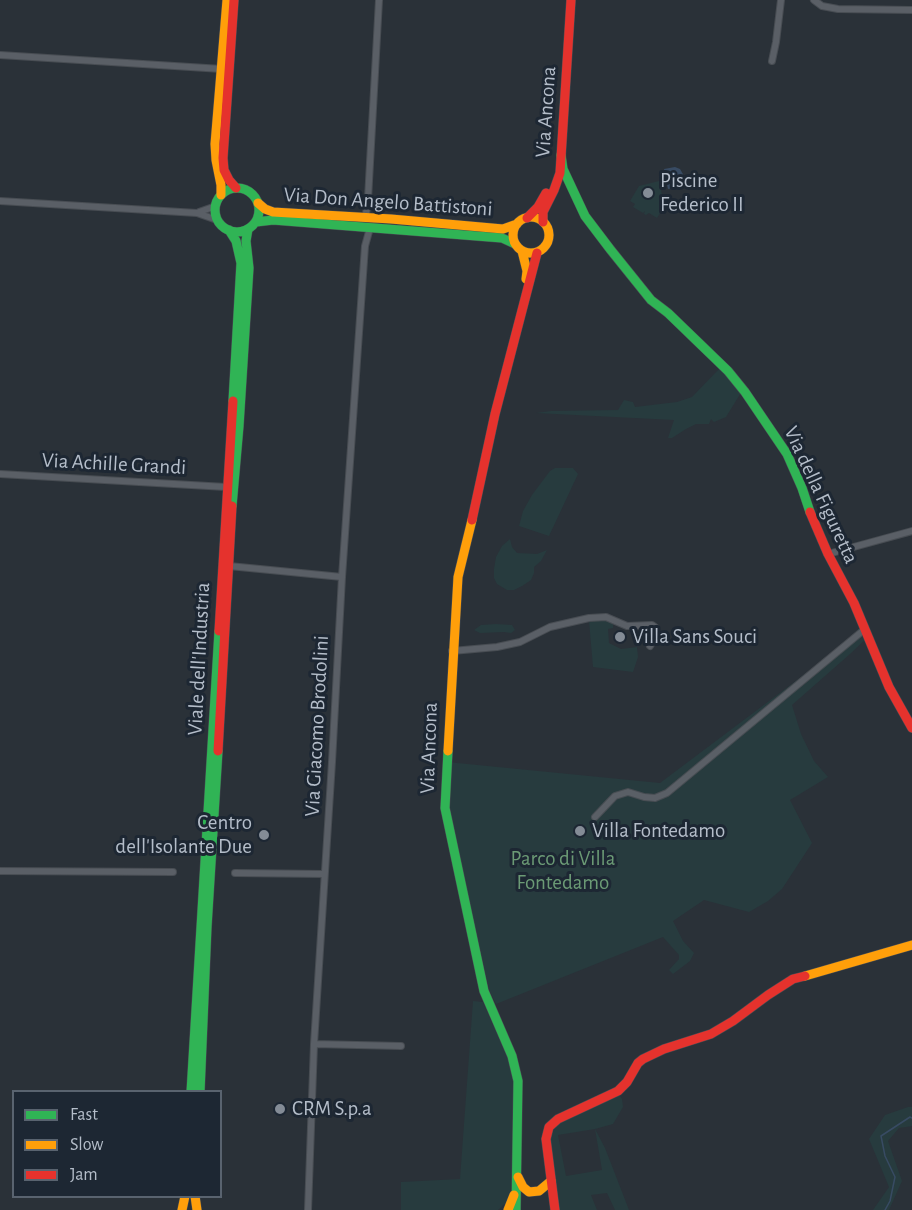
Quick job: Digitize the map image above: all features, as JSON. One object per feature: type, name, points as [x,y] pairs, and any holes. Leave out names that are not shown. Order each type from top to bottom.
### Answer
[{"type":"main road","points":[[227,0],[215,144],[221,195],[215,213],[220,224],[229,231],[242,232],[248,229]]},
{"type":"main road","points":[[221,195],[236,188],[224,170],[223,158],[234,0]]},
{"type":"main road","name":"Via Ancona","points":[[524,305],[527,272],[513,233],[517,224],[538,207],[549,188],[554,171],[565,0]]},
{"type":"main road","name":"Via Ancona","points":[[516,1210],[518,1082],[512,1056],[484,992],[445,808],[446,751],[458,577],[537,253],[546,245],[549,238],[548,230],[543,222],[543,212],[560,173],[571,0]]},
{"type":"main road","name":"Via della Figuretta","points":[[561,155],[563,169],[585,216],[651,300],[668,313],[728,371],[787,454],[828,554],[854,603],[889,687],[912,728]]},
{"type":"main road","name":"Via Don Angelo Battistoni","points":[[236,188],[249,192],[265,209],[273,212],[502,238],[518,247]]},
{"type":"main road","name":"Via Don Angelo Battistoni","points":[[256,222],[258,202]]},
{"type":"main road","points":[[527,218],[536,218],[543,222]]},
{"type":"main road","name":"Via Don Angelo Battistoni","points":[[248,229],[256,222],[273,220],[503,229],[517,224]]},
{"type":"main road","name":"Viale dell'Industria","points":[[200,1090],[207,927],[249,268],[246,241],[248,229]]},
{"type":"main road","name":"Viale dell'Industria","points":[[191,1090],[241,263],[236,241],[229,231]]},
{"type":"main road","points":[[518,247],[529,253],[537,253]]},
{"type":"main road","points":[[555,1210],[546,1139],[549,1127],[558,1119],[618,1091],[643,1059],[664,1049],[711,1034],[793,979],[912,945]]},
{"type":"main road","points":[[517,1175],[523,1187],[529,1192],[539,1191],[551,1181]]},
{"type":"main road","name":"Via Ancona","points":[[508,1210],[516,1190]]},
{"type":"street","name":"Via Giacomo Brodolini","points":[[308,1210],[314,1044],[342,577],[367,222],[379,0]]},
{"type":"street","points":[[772,61],[781,0]]},
{"type":"street","points":[[814,0],[822,6],[838,9],[912,10]]},
{"type":"street","points":[[0,56],[222,69]]},
{"type":"street","points":[[0,201],[197,213],[217,220]]},
{"type":"street","points":[[197,213],[216,206]]},
{"type":"street","name":"Via Achille Grandi","points":[[0,474],[226,487]]},
{"type":"street","points":[[828,554],[912,531]]},
{"type":"street","name":"Viale dell'Industria","points":[[229,566],[342,577]]},
{"type":"street","points":[[452,651],[497,647],[520,642],[550,627],[589,618],[606,617],[627,626],[652,625],[656,628],[656,635],[650,646]]},
{"type":"street","points":[[596,817],[615,796],[628,792],[655,798],[667,793],[865,629]]},
{"type":"street","points":[[0,871],[173,872]]},
{"type":"street","points":[[235,873],[324,874]]},
{"type":"street","points":[[314,1044],[401,1046]]},
{"type":"green space","name":"Piscine Federico II","points":[[659,181],[665,208],[657,218],[649,213],[644,214],[645,211],[643,213],[633,207],[635,204],[630,201],[639,186]]},
{"type":"green space","points":[[721,367],[742,391],[726,417],[714,422],[711,419],[709,424],[696,424],[672,438],[668,438],[674,420],[536,413],[618,410],[624,400],[633,402],[635,407],[677,402],[692,397]]},
{"type":"green space","points":[[555,468],[573,468],[578,474],[549,536],[519,526],[523,511],[532,495],[550,471]]},
{"type":"green space","points":[[510,539],[517,553],[537,554],[547,550],[541,561],[534,567],[531,580],[514,590],[507,590],[497,584],[494,578],[496,557],[502,546]]},
{"type":"green space","points":[[602,619],[613,623],[613,628],[608,629],[609,643],[621,649],[637,647],[638,657],[633,672],[593,667],[589,621]]},
{"type":"green space","points":[[481,625],[512,625],[515,630],[511,633],[480,633],[474,630]]},
{"type":"green space","name":"Parco di Villa Fontedamo","points":[[865,629],[868,637],[792,705],[801,734],[814,761],[828,777],[790,800],[812,843],[782,889],[768,901],[749,912],[704,900],[673,921],[683,941],[694,953],[690,961],[673,974],[669,970],[679,959],[679,955],[663,937],[496,1004],[489,990],[449,808],[447,762],[660,783]]},
{"type":"green space","points":[[473,1001],[483,1002],[510,1062],[514,1082],[512,1187],[509,1200],[498,1210],[401,1210],[401,1182],[460,1179]]},
{"type":"green space","points":[[619,1095],[622,1099],[623,1107],[613,1124],[595,1129],[605,1148],[629,1210],[615,1210],[607,1193],[591,1195],[597,1210],[558,1210],[549,1140],[556,1126]],"holes":[[[595,1129],[602,1170],[566,1176],[558,1135]]]},
{"type":"green space","points":[[912,1107],[912,1126],[899,1128],[888,1141],[902,1181],[889,1210],[873,1210],[889,1187],[869,1139],[885,1115]]},
{"type":"water","points":[[675,167],[680,169],[684,176],[677,181],[678,187],[668,189],[664,169]]},
{"type":"waterway","points":[[885,1210],[890,1201],[895,1177],[885,1156],[881,1136],[910,1117],[912,1118]]},
{"type":"traffic: fast","points":[[561,155],[563,169],[585,216],[610,249],[651,300],[668,313],[728,371],[745,392],[787,454],[810,512]]},
{"type":"traffic: fast","points":[[237,188],[252,195],[259,210],[252,225],[237,232],[222,225],[215,210],[222,195],[237,188]]},
{"type":"traffic: fast","points":[[256,222],[273,220],[502,238],[515,244]]},
{"type":"traffic: fast","points":[[232,506],[249,268],[246,241],[248,229]]},
{"type":"traffic: fast","points":[[229,230],[236,241],[241,263],[233,401]]},
{"type":"traffic: fast","points":[[191,1090],[219,631]]},
{"type":"traffic: fast","points":[[200,1090],[218,751]]},
{"type":"traffic: fast","points":[[448,751],[445,808],[484,991],[512,1056],[518,1081],[516,1210]]},
{"type":"traffic: slow","points":[[221,195],[215,144],[227,0]]},
{"type":"traffic: slow","points":[[258,203],[273,212],[503,229],[517,224]]},
{"type":"traffic: slow","points":[[531,217],[544,222],[549,235],[544,248],[531,253],[518,248],[513,235],[518,222],[531,217]]},
{"type":"traffic: slow","points":[[522,251],[527,271],[526,279]]},
{"type":"traffic: slow","points":[[448,751],[458,577],[472,520]]},
{"type":"traffic: slow","points":[[805,976],[912,945]]},
{"type":"traffic: slow","points":[[518,1177],[523,1187],[529,1192],[539,1191],[551,1181]]},
{"type":"traffic: slow","points":[[508,1210],[514,1195]]},
{"type":"traffic: slow","points":[[182,1210],[185,1198]]},
{"type":"traffic: slow","points":[[195,1198],[197,1210]]},
{"type":"traffic: jam","points":[[234,0],[223,158],[224,170],[236,188]]},
{"type":"traffic: jam","points":[[543,222],[543,212],[560,173],[571,0]]},
{"type":"traffic: jam","points":[[527,218],[538,207],[546,193]]},
{"type":"traffic: jam","points":[[472,520],[495,414],[537,253]]},
{"type":"traffic: jam","points":[[219,631],[233,401]]},
{"type":"traffic: jam","points":[[218,751],[232,506]]},
{"type":"traffic: jam","points":[[810,512],[828,554],[854,603],[889,687],[912,728]]},
{"type":"traffic: jam","points":[[555,1210],[546,1139],[549,1127],[558,1119],[618,1091],[643,1059],[664,1049],[711,1034],[793,979],[805,976]]},
{"type":"place","name":"Piscine Federico II","points":[[648,193]]},
{"type":"place","name":"Villa Sans Souci","points":[[620,637]]},
{"type":"place","name":"Villa Fontedamo","points":[[580,831]]},
{"type":"place","name":"Centro dell'Isolante Due","points":[[264,835]]},
{"type":"place","name":"CRM S.p.a","points":[[280,1109]]}]
